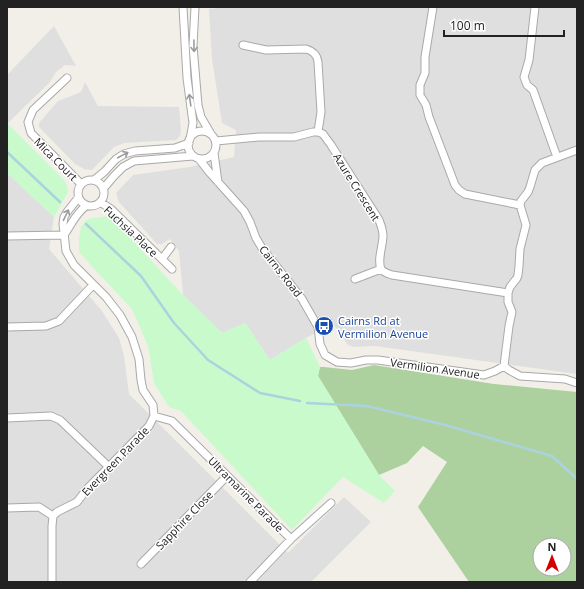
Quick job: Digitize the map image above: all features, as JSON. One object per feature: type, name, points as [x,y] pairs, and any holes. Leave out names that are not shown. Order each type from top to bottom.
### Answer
[{"type":"street","points":[[183,7],[187,78],[193,123],[189,141],[189,150],[196,157]]},
{"type":"street","points":[[195,7],[193,46],[198,105],[201,117],[216,141],[214,153],[218,182]]},
{"type":"street","points":[[433,7],[425,57],[425,73],[420,85],[420,95],[426,105],[429,117],[455,185],[458,190],[465,194],[520,205]]},
{"type":"street","points":[[536,7],[530,60],[524,77],[527,85],[532,90],[557,157]]},
{"type":"street","points":[[216,141],[259,137],[294,137],[318,132],[321,112],[318,62],[315,54],[306,49],[266,50],[243,45]]},
{"type":"street","name":"Mica Court","points":[[67,78],[33,110],[28,122],[31,133],[81,184]]},
{"type":"street","points":[[94,180],[116,159],[129,152],[175,148],[189,141],[192,136],[199,132],[203,131],[211,134]]},
{"type":"street","name":"Azure Crescent","points":[[318,132],[323,134],[327,139],[379,220],[383,235],[380,261],[382,268]]},
{"type":"street","points":[[577,150],[542,163],[535,170],[530,187],[521,201],[520,205],[526,225],[520,249],[520,266],[517,278],[510,287],[508,293],[508,302],[512,312],[504,366],[520,376],[565,380],[577,383]]},
{"type":"street","points":[[103,189],[123,167],[134,160],[196,157],[207,158],[214,153]]},
{"type":"street","name":"Cairns Road","points":[[196,157],[244,211],[262,248],[302,299],[318,327],[320,344],[325,355],[336,362]]},
{"type":"street","points":[[7,236],[63,236],[80,210],[86,206],[94,206],[100,202],[104,196],[100,183],[94,180],[87,180],[81,184],[77,190],[78,198],[86,206]]},
{"type":"street","name":"Evergreen Parade","points":[[54,516],[57,512],[77,502],[87,489],[149,426],[154,416],[153,405],[143,390],[139,359],[132,337],[120,315],[106,298],[74,265],[66,251],[63,236],[64,218],[78,198]]},
{"type":"street","name":"Fuchsia Place","points":[[100,202],[111,209],[172,268]]},
{"type":"street","name":"Fuchsia Place","points":[[162,259],[171,247]]},
{"type":"street","points":[[355,279],[382,268],[386,273],[392,275],[508,293]]},
{"type":"street","points":[[7,327],[46,326],[59,321],[93,285]]},
{"type":"street","name":"Vermilion Avenue","points":[[336,362],[351,363],[366,360],[378,360],[484,375],[504,366]]},
{"type":"street","points":[[7,418],[51,416],[60,420],[109,467]]},
{"type":"street","name":"Ultramarine Parade","points":[[154,416],[172,421],[291,539],[250,582]]},
{"type":"street","name":"Sapphire Close","points":[[142,564],[227,476]]},
{"type":"street","points":[[291,539],[331,503]]},
{"type":"street","points":[[7,508],[39,507],[54,516],[52,526],[52,582]]},
{"type":"shaded area","points":[[231,7],[577,7],[577,374],[375,346],[354,347],[348,345],[333,324],[306,338],[270,360],[245,323],[222,333],[183,295],[179,251],[170,239],[162,244],[157,244],[119,202],[116,193],[133,175],[190,167],[234,157],[236,130],[222,123],[212,59],[209,9]]},
{"type":"shaded area","points":[[54,26],[76,66],[65,65],[56,72],[50,82],[7,124],[7,75]]},
{"type":"shaded area","points":[[85,82],[98,106],[179,107],[180,136],[176,140],[124,143],[114,147],[92,170],[84,169],[75,164],[39,127],[39,123],[58,101],[81,92]]},
{"type":"shaded area","points":[[7,173],[54,217],[49,249],[102,311],[119,338],[124,356],[129,394],[288,553],[344,497],[371,522],[311,582],[7,582]]},
{"type":"green space","points":[[7,123],[64,180],[66,184],[68,192],[54,217],[7,173]]},
{"type":"green space","points":[[110,216],[183,295],[222,333],[245,323],[270,360],[306,338],[320,367],[318,376],[379,475],[395,491],[384,503],[343,477],[292,530],[181,411],[169,407],[154,383],[148,346],[132,309],[79,252],[81,227],[85,221],[92,218]]},
{"type":"green space","points":[[374,365],[494,384],[577,392],[577,582],[469,582],[418,507],[447,462],[423,446],[407,463],[379,475],[318,376],[320,367],[352,370]]},
{"type":"waterway","points":[[7,152],[60,202]]},
{"type":"waterway","points":[[86,224],[141,276],[174,323],[208,360],[260,393],[300,401]]},
{"type":"waterway","points":[[307,403],[367,406],[445,425],[552,456],[577,479]]},
{"type":"place","name":"Cairns Rd at Vermilion Avenue","points":[[324,326]]}]
